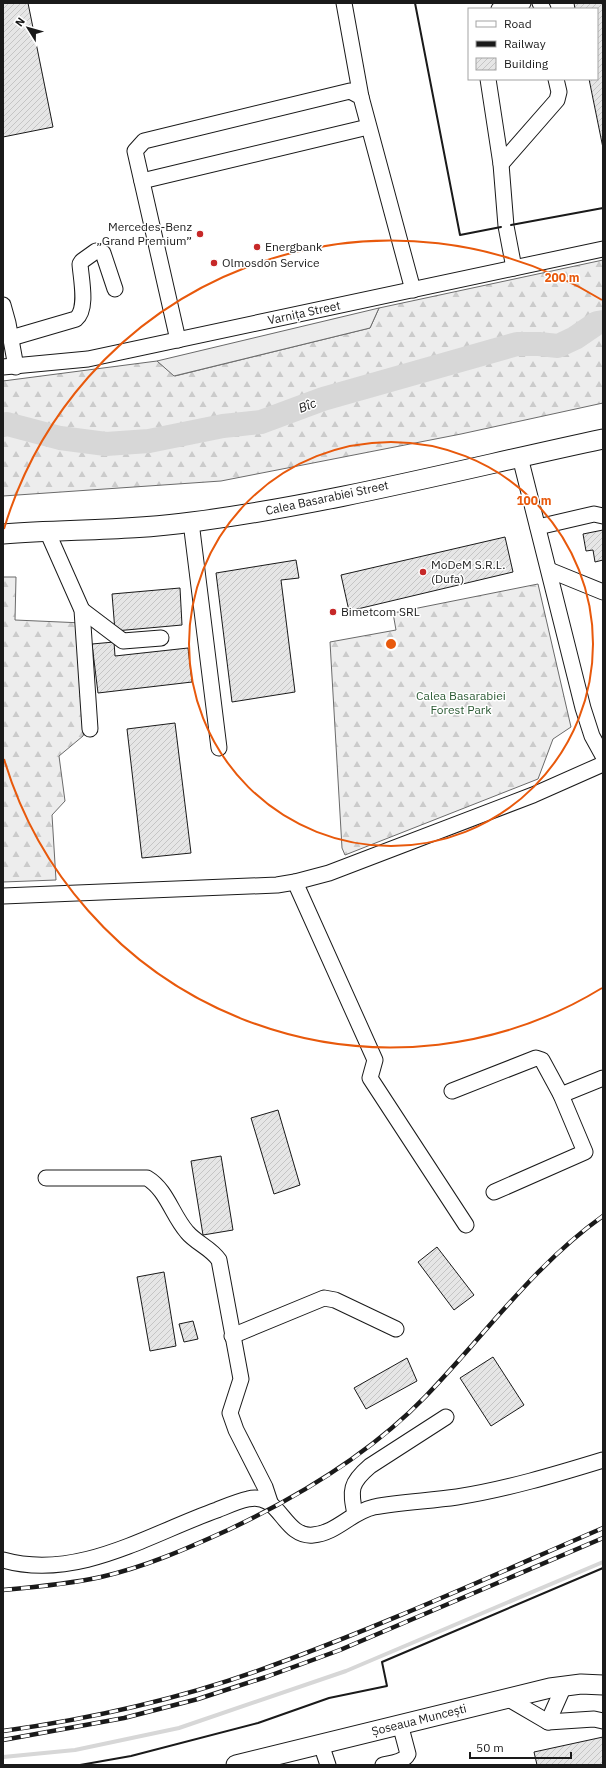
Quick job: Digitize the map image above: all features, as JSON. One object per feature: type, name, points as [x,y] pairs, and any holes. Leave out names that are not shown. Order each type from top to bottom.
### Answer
[{"type":"main road","name":"Calea Basarabiei Street","points":[[3,534],[121,529],[191,522],[276,510],[603,439]]},
{"type":"main road","name":"Calea Basarabiei Street","points":[[3,528],[47,531]]},
{"type":"main road","name":"Șoseaua Muncești","points":[[236,1765],[507,1698],[564,1686],[581,1684],[603,1685]]},
{"type":"street","points":[[344,3],[361,98],[413,290]]},
{"type":"street","points":[[503,8],[522,3]]},
{"type":"street","points":[[488,80],[501,164],[506,226],[514,268]]},
{"type":"street","points":[[501,164],[557,100],[559,92],[556,80]]},
{"type":"street","points":[[178,340],[135,152],[144,141],[350,91],[361,98]]},
{"type":"street","points":[[142,181],[368,127]]},
{"type":"street","name":"Varnița Street","points":[[9,367],[88,359],[603,249]]},
{"type":"street","points":[[11,338],[76,319],[79,316],[82,312],[83,305],[80,264],[96,250],[103,253],[115,289]]},
{"type":"street","points":[[3,306],[11,338],[9,367]]},
{"type":"street","points":[[520,457],[583,708],[592,736],[603,756]]},
{"type":"street","points":[[538,527],[594,514],[603,516]]},
{"type":"street","points":[[191,522],[219,748]]},
{"type":"street","points":[[47,531],[82,610],[90,729]]},
{"type":"street","points":[[549,570],[603,592]]},
{"type":"street","points":[[82,610],[124,641],[161,638]]},
{"type":"street","points":[[3,896],[277,885],[295,882],[330,873],[533,795],[603,764]]},
{"type":"street","points":[[295,882],[375,1060],[370,1078],[466,1225]]},
{"type":"street","points":[[452,1091],[536,1058],[542,1060],[561,1095],[585,1152],[494,1192]]},
{"type":"street","points":[[561,1095],[603,1078]]},
{"type":"street","points":[[46,1178],[147,1178],[152,1181],[161,1191],[186,1231],[215,1254],[219,1260],[240,1380],[230,1413],[236,1430],[265,1487],[270,1502],[295,1531],[305,1536],[327,1532],[360,1511],[374,1507],[456,1497],[515,1486],[603,1460]]},
{"type":"street","points":[[232,1336],[324,1298],[328,1298],[396,1329]]},
{"type":"street","points":[[355,1514],[351,1494],[354,1483],[361,1474],[370,1466],[446,1417]]},
{"type":"street","points":[[3,1560],[42,1566],[72,1564],[112,1552],[202,1515],[249,1498],[263,1499],[270,1502]]},
{"type":"street","points":[[548,1722],[564,1686]]},
{"type":"street","points":[[507,1698],[548,1722],[594,1719],[603,1721]]},
{"type":"street","points":[[383,1765],[403,1760],[407,1757],[408,1754],[400,1724]]},
{"type":"street","points":[[321,1744],[328,1765]]},
{"type":"green space","points":[[603,260],[603,403],[461,434],[221,481],[3,496],[3,381],[157,361],[175,376],[370,328],[379,308]]},
{"type":"green space","points":[[3,577],[16,577],[15,620],[83,623],[89,721],[83,736],[59,756],[65,801],[52,815],[56,880],[3,882]]},
{"type":"green space","name":"Calea Basarabiei Forest Park","points":[[538,584],[571,727],[553,739],[538,779],[345,855],[342,848],[330,642],[396,630],[393,613]]},
{"type":"shaded area","points":[[379,308],[370,328],[174,376],[157,361]]},
{"type":"building","points":[[3,3],[28,3],[53,127],[3,137]]},
{"type":"building","points":[[574,3],[603,3],[603,148],[589,80],[598,80],[598,8],[575,8]]},
{"type":"building","points":[[603,530],[603,560],[595,562],[593,550],[586,551],[583,534]]},
{"type":"building","points":[[505,537],[513,572],[349,611],[341,575]]},
{"type":"building","points":[[296,560],[299,578],[281,580],[295,692],[232,702],[216,573]]},
{"type":"building","points":[[180,588],[182,625],[115,631],[112,594]]},
{"type":"building","points":[[114,642],[115,656],[188,648],[192,682],[98,693],[92,644]]},
{"type":"building","points":[[175,723],[191,853],[142,858],[127,729]]},
{"type":"building","points":[[278,1110],[300,1185],[274,1194],[251,1118]]},
{"type":"building","points":[[221,1156],[233,1230],[203,1235],[191,1161]]},
{"type":"building","points":[[437,1247],[474,1295],[454,1310],[418,1262]]},
{"type":"building","points":[[164,1272],[176,1346],[150,1351],[137,1277]]},
{"type":"building","points":[[193,1321],[198,1339],[184,1342],[179,1324]]},
{"type":"building","points":[[493,1357],[524,1405],[491,1426],[460,1378]]},
{"type":"building","points":[[407,1358],[417,1381],[366,1409],[354,1388]]},
{"type":"building","points":[[603,1737],[603,1765],[537,1765],[534,1752]]},
{"type":"waterway","name":"Bîc","points":[[3,425],[7,424],[60,438],[106,444],[149,441],[223,426],[261,422],[323,399],[517,344],[558,346],[575,338],[597,323],[603,322]]},
{"type":"waterway","points":[[3,1757],[75,1750],[179,1728],[346,1671],[603,1562]]},
{"type":"railway","points":[[3,1590],[77,1582],[117,1573],[149,1563],[181,1551],[228,1530],[308,1488],[358,1455],[382,1437],[404,1417],[448,1373],[532,1278],[578,1235],[603,1216]]},
{"type":"railway","points":[[3,1731],[67,1721],[163,1700],[257,1671],[345,1638],[475,1584],[603,1528]]},
{"type":"railway","points":[[3,1740],[124,1718],[198,1699],[266,1677],[340,1650],[603,1538]]},
{"type":"wall","points":[[415,3],[460,235],[501,227]]},
{"type":"wall","points":[[511,225],[603,208]]},
{"type":"wall","points":[[80,1765],[131,1756],[258,1723],[329,1698],[387,1686],[382,1662],[603,1568]]},
{"type":"place","name":"Mercedes-Benz „Grand Premium”","points":[[200,234]]},
{"type":"place","name":"Energbank","points":[[257,247]]},
{"type":"place","name":"Olmosdon Service","points":[[214,263]]},
{"type":"place","name":"MoDeM S.R.L. (Dufa)","points":[[423,572]]},
{"type":"place","name":"Bimetcom SRL","points":[[333,612]]}]
